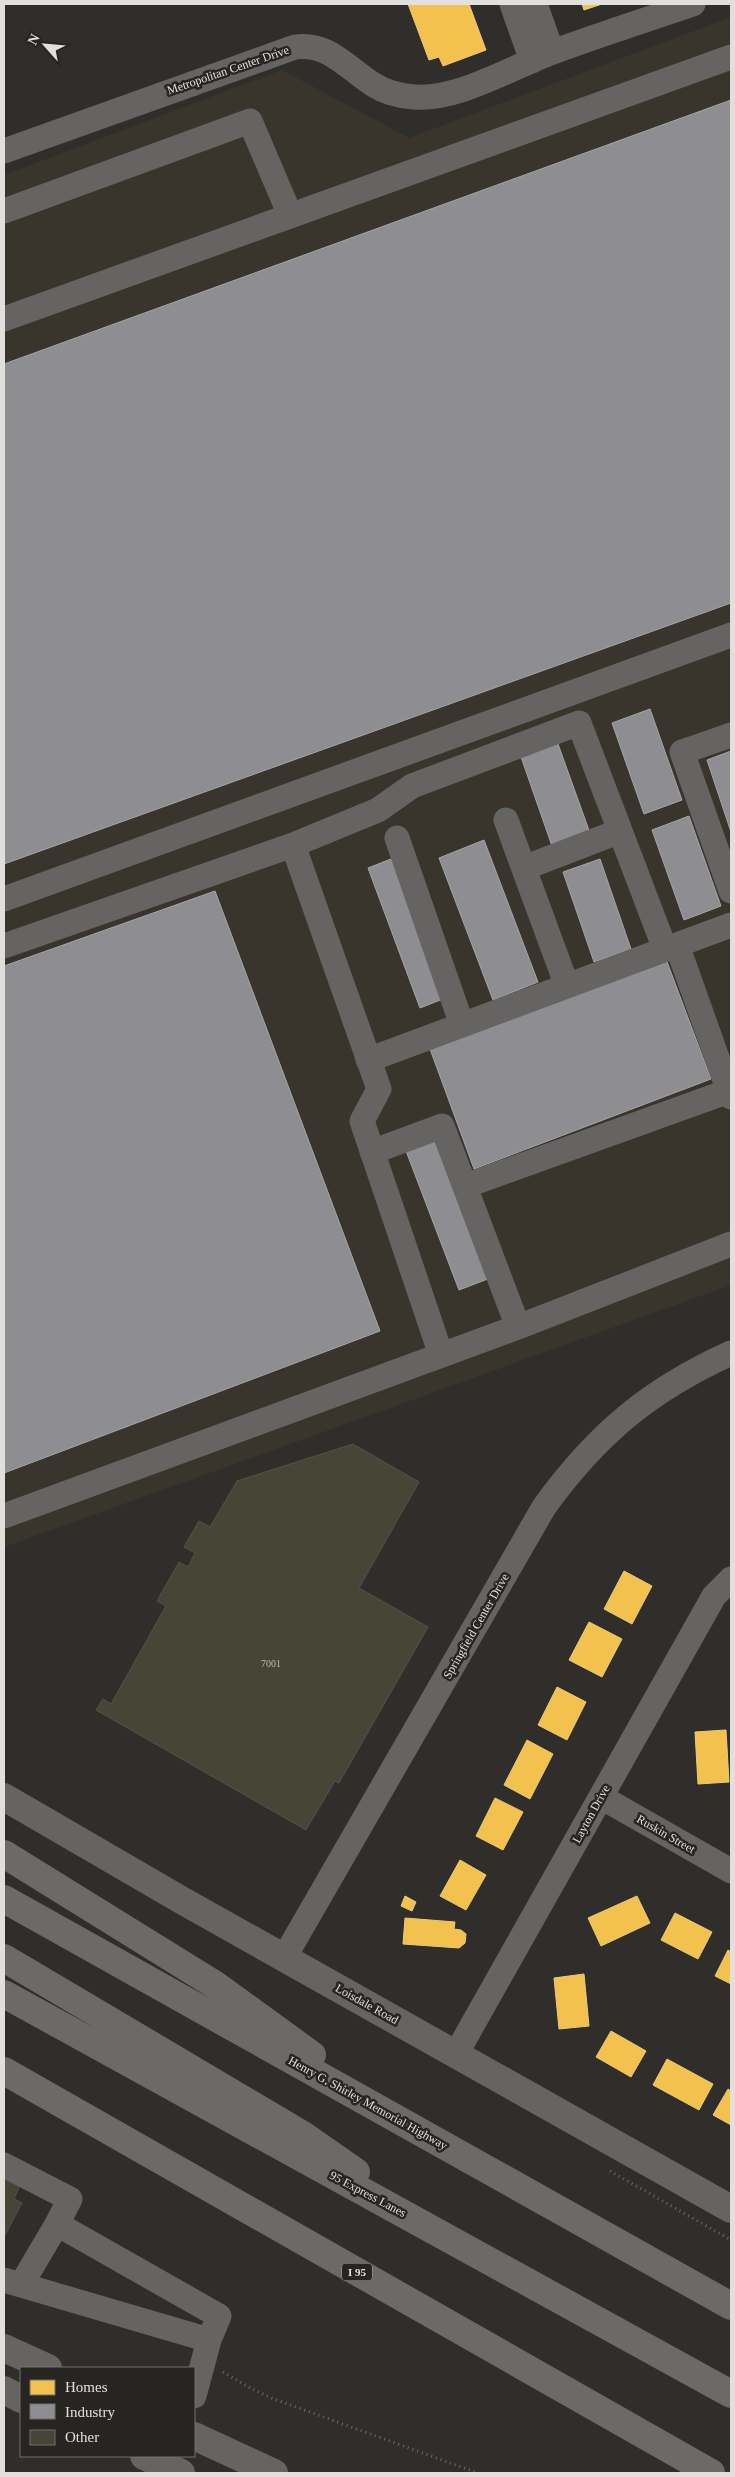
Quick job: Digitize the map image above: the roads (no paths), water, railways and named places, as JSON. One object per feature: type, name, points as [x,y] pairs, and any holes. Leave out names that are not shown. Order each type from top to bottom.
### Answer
[{"type":"highway","points":[[4,1854],[245,2004],[395,2118]]},
{"type":"highway","name":"Henry G. Shirley Memorial Highway","points":[[4,1899],[731,2306]]},
{"type":"highway","points":[[4,1958],[303,2135],[440,2233]]},
{"type":"highway","name":"95 Express Lanes","points":[[4,1994],[731,2394]]},
{"type":"highway","name":"I 95","points":[[4,2071],[711,2473]]},
{"type":"main road","name":"Loisdale Road","points":[[4,1797],[284,1958],[731,2209]]},
{"type":"main road","points":[[4,2348],[46,2367]]},
{"type":"main road","points":[[4,2390],[20,2398]]},
{"type":"main road","points":[[195,2436],[274,2473]]},
{"type":"main road","points":[[144,2462],[181,2473]]},
{"type":"street","name":"Metropolitan Center Drive","points":[[4,151],[295,47],[306,45],[328,51],[375,86],[413,97],[447,93],[542,57],[693,4]]},
{"type":"street","points":[[522,5],[542,57]]},
{"type":"street","points":[[4,319],[731,57]]},
{"type":"street","points":[[4,211],[250,121],[290,215]]},
{"type":"street","points":[[4,899],[731,635]]},
{"type":"street","points":[[4,946],[293,844],[378,810],[412,786],[579,723],[620,831],[671,947],[730,1094],[465,1186]]},
{"type":"street","points":[[731,735],[682,752],[726,859],[731,891]]},
{"type":"street","points":[[506,820],[567,986]]},
{"type":"street","points":[[524,868],[620,831]]},
{"type":"street","points":[[396,838],[462,1025]]},
{"type":"street","points":[[293,844],[379,1089],[362,1121],[441,1355]]},
{"type":"street","points":[[368,1060],[731,926]]},
{"type":"street","points":[[372,1152],[442,1126],[518,1327]]},
{"type":"street","points":[[4,1516],[518,1327],[731,1244]]},
{"type":"street","name":"Springfield Center Drive","points":[[284,1958],[544,1507],[570,1472],[596,1442],[631,1412],[663,1388],[731,1353]]},
{"type":"street","name":"Layton Drive","points":[[456,2054],[714,1596],[731,1579]]},
{"type":"street","name":"Ruskin Street","points":[[601,1797],[731,1871]]},
{"type":"street","points":[[4,2165],[70,2200],[57,2224],[12,2283],[206,2350]]},
{"type":"street","points":[[57,2224],[219,2316],[206,2350],[195,2392]]}]
